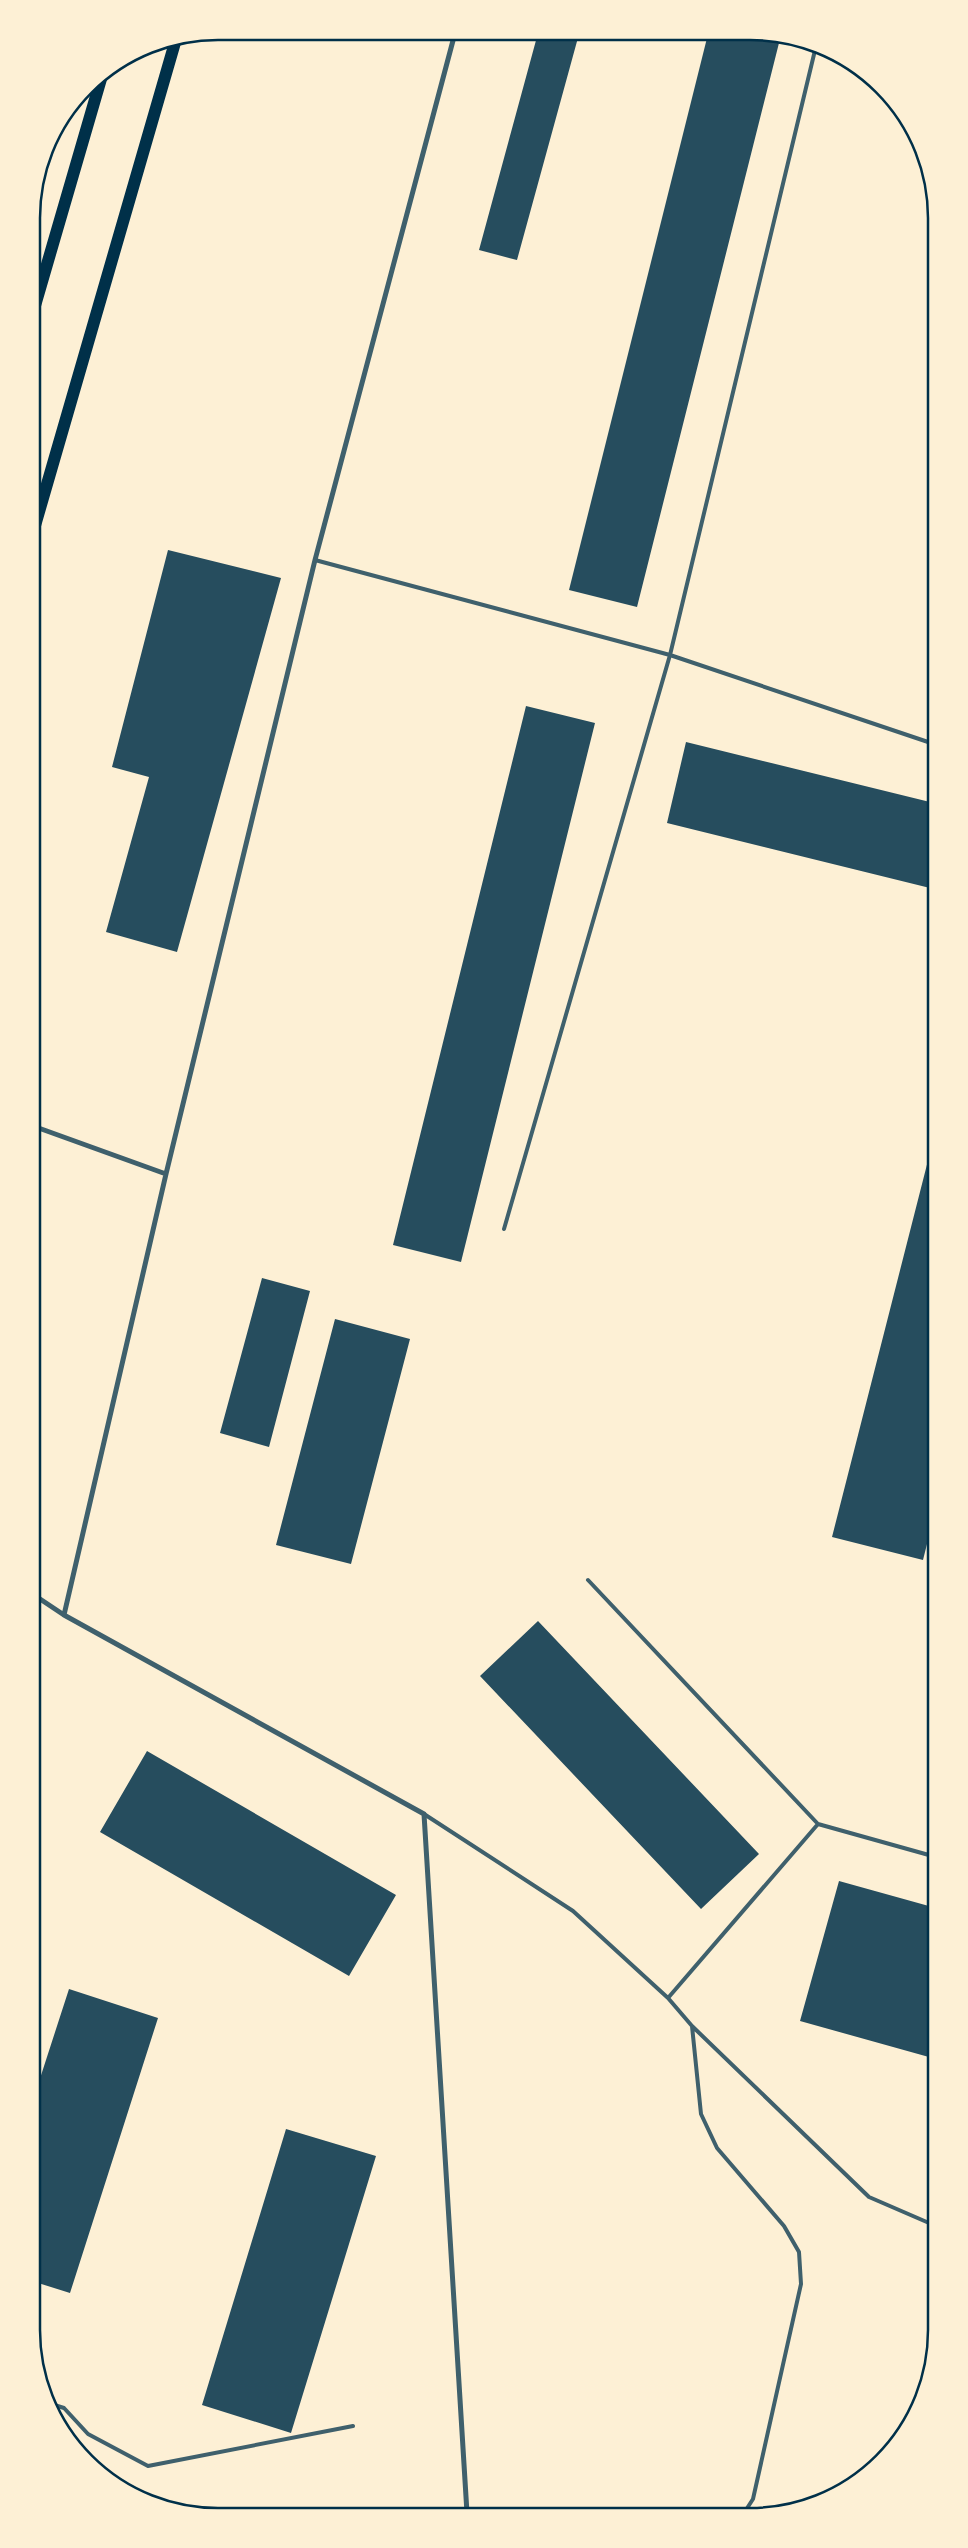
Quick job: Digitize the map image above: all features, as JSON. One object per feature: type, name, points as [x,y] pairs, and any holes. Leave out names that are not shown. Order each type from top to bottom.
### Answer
[{"type":"main road","points":[[40,508],[174,45]]},
{"type":"main road","points":[[40,286],[93,91]]},
{"type":"street","points":[[64,1616],[166,1174],[315,560],[453,40]]},
{"type":"street","points":[[40,1129],[166,1174]]},
{"type":"street","points":[[40,1599],[64,1616],[424,1814],[467,2508]]},
{"type":"lane","points":[[504,1229],[670,655],[814,52]]},
{"type":"lane","points":[[315,560],[670,655],[928,742]]},
{"type":"lane","points":[[588,1580],[818,1824],[928,1855]]},
{"type":"lane","points":[[424,1814],[573,1911],[668,1998],[692,2026],[870,2197],[928,2222]]},
{"type":"lane","points":[[668,1998],[818,1824]]},
{"type":"lane","points":[[692,2026],[701,2114],[717,2148],[784,2226],[799,2252],[801,2284],[753,2499],[747,2508]]},
{"type":"lane","points":[[57,2406],[64,2408],[88,2434],[148,2466],[353,2426]]},
{"type":"building","points":[[536,40],[577,40],[517,260],[479,250]]},
{"type":"building","points":[[706,40],[762,40],[779,42],[637,607],[569,590]]},
{"type":"building","points":[[168,550],[281,578],[177,952],[106,932],[149,777],[112,767]]},
{"type":"building","points":[[526,706],[595,723],[461,1262],[393,1245]]},
{"type":"building","points":[[686,742],[928,802],[928,888],[667,823]]},
{"type":"building","points":[[928,1161],[928,1540],[923,1560],[832,1537]]},
{"type":"building","points":[[262,1278],[310,1291],[269,1447],[220,1433]]},
{"type":"building","points":[[335,1319],[410,1339],[351,1564],[276,1545]]},
{"type":"building","points":[[538,1621],[759,1854],[701,1909],[480,1676]]},
{"type":"building","points":[[147,1751],[396,1895],[349,1976],[100,1832]]},
{"type":"building","points":[[839,1881],[928,1906],[928,2057],[800,2021]]},
{"type":"building","points":[[69,1989],[158,2018],[70,2293],[40,2284],[40,2078]]},
{"type":"building","points":[[286,2129],[376,2156],[291,2433],[202,2405]]}]
